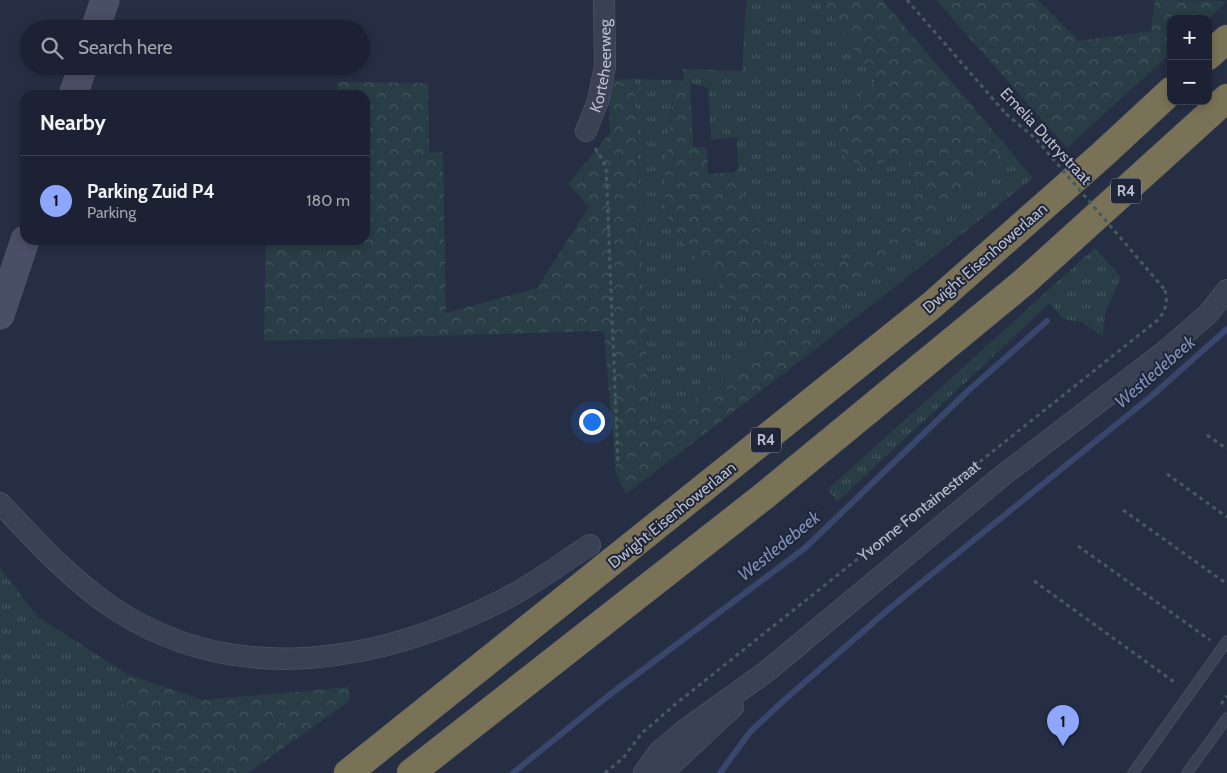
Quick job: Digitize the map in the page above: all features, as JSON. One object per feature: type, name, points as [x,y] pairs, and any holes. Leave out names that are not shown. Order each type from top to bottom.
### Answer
[{"type":"highway","points":[[1212,52],[1227,39]]},
{"type":"highway","name":"Dwight Eisenhowerlaan","points":[[348,773],[932,305],[1103,154],[1167,95]]},
{"type":"highway","name":"R4","points":[[411,773],[764,496],[1024,282],[1227,98]]},
{"type":"street","points":[[98,20],[105,0]]},
{"type":"street","name":"Korteheerweg","points":[[586,131],[598,100],[605,66],[604,0]]},
{"type":"street","points":[[75,90],[80,75]]},
{"type":"street","points":[[0,315],[23,245]]},
{"type":"street","name":"Yvonne Fontainestraat","points":[[644,773],[660,752],[685,730],[766,672],[1002,476],[1164,352],[1208,314],[1227,290]]},
{"type":"street","points":[[0,503],[46,553],[113,607],[143,625],[177,640],[216,652],[260,660],[300,659],[346,654],[411,637],[446,625],[508,598],[590,545]]},
{"type":"street","name":"Yvonne Fontainestraat","points":[[657,773],[671,765],[711,729],[766,672]]},
{"type":"lane","points":[[1133,773],[1224,645]]},
{"type":"lane","points":[[1187,773],[1227,718]]},
{"type":"path","name":"Emelia Dutrystraat","points":[[907,0],[1006,114],[1036,139],[1165,290]]},
{"type":"path","points":[[586,131],[606,166],[618,464]]},
{"type":"path","name":"Yvonne Fontainestraat","points":[[605,773],[623,758],[642,733],[678,702],[1159,319],[1166,308],[1165,290]]},
{"type":"path","points":[[1208,434],[1227,449]]},
{"type":"path","points":[[1167,474],[1227,517]]},
{"type":"path","points":[[1123,510],[1227,584]]},
{"type":"path","points":[[1078,546],[1224,645]]},
{"type":"path","points":[[1034,581],[1190,693]]},
{"type":"green space","points":[[822,0],[875,81],[849,105],[837,126],[860,165],[907,159],[913,176],[914,195],[912,207],[905,220],[876,245],[862,253],[845,259],[810,263],[789,260],[781,257],[774,251],[759,230],[732,172],[738,170],[737,137],[711,140],[708,88],[684,81],[683,69],[742,71],[746,1]]},
{"type":"green space","points":[[822,0],[882,0],[1007,147],[926,234],[809,329],[821,345],[626,494],[616,474],[604,331],[264,341],[266,245],[370,245],[370,90],[337,90],[337,82],[428,83],[429,153],[443,152],[446,313],[537,288],[589,207],[568,184],[610,133],[608,80],[634,79],[650,433],[769,341],[696,258],[672,225],[667,213],[665,197],[666,164],[675,80],[690,81],[693,147],[707,147],[708,174],[732,172],[759,230],[774,251],[781,257],[789,260],[810,263],[845,259],[862,253],[891,233],[905,220],[912,207],[914,182],[907,159],[861,165],[850,160],[842,152],[838,141],[837,130],[845,112],[875,81]]},
{"type":"green space","points":[[936,0],[1038,0],[1079,41],[1151,31],[1155,0],[1227,1],[1212,15],[1167,15],[1167,57],[1067,148]]},
{"type":"green space","points":[[634,79],[675,80],[666,165],[665,198],[667,213],[672,225],[696,258],[769,341],[650,433]]},
{"type":"green space","points":[[1007,147],[1033,178],[821,345],[809,329],[926,234]]},
{"type":"green space","points":[[1095,248],[1121,277],[1105,314],[1103,337],[1082,322],[1063,319],[1050,303],[837,502],[828,489]]},
{"type":"green space","points":[[0,568],[38,617],[127,674],[116,773],[0,773]]},
{"type":"green space","points":[[127,674],[203,700],[349,687],[350,701],[248,773],[116,773]]},
{"type":"waterway","name":"Westledebeek","points":[[513,773],[608,696],[805,548],[969,390],[1047,321]]},
{"type":"waterway","name":"Westledebeek","points":[[720,773],[750,732],[781,703],[890,608],[1154,394],[1227,329]]},
{"type":"place","name":"Parking Zuid P4","points":[[1063,746]]}]
